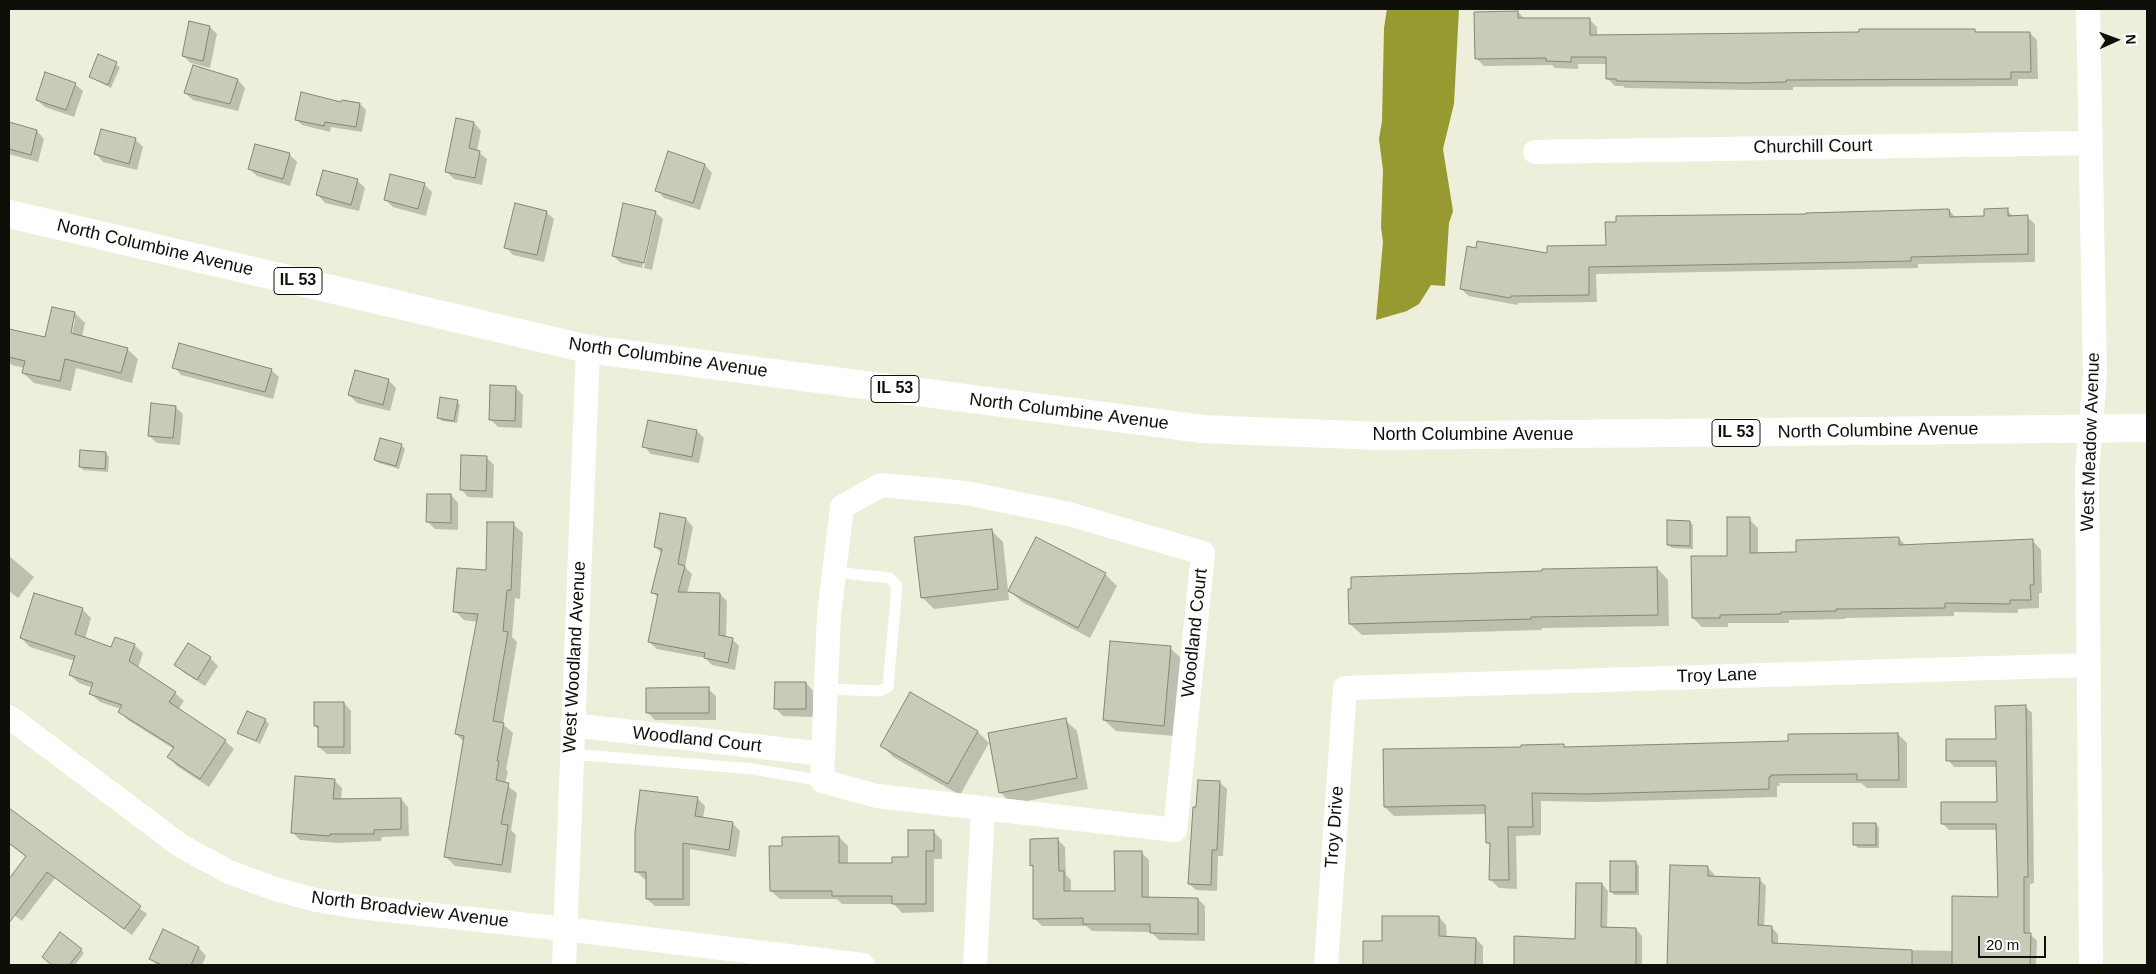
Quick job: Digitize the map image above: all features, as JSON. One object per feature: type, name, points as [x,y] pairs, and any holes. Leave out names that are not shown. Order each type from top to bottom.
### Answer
[{"type":"main road","name":"North Columbine Avenue","points":[[9,214],[588,348],[1203,429],[1380,436],[2147,428]]},
{"type":"street","name":"West Meadow Avenue","points":[[2088,9],[2095,375],[2087,472],[2091,965]]},
{"type":"street","name":"Churchill Court","points":[[1535,152],[2090,142]]},
{"type":"street","name":"West Woodland Avenue","points":[[564,965],[570,754],[588,348]]},
{"type":"street","name":"Woodland Court","points":[[881,484],[966,493],[1069,514],[1203,553],[1175,830],[877,796],[822,781],[826,689],[829,615],[842,507],[881,484]]},
{"type":"street","name":"Troy Lane","points":[[1345,688],[2089,665]]},
{"type":"street","name":"Troy Drive","points":[[1326,965],[1345,688]]},
{"type":"street","name":"North Broadview Avenue","points":[[9,717],[181,846],[229,872],[275,889],[316,900],[359,907],[565,929],[863,965]]},
{"type":"street","name":"Woodland Court","points":[[572,725],[823,754]]},
{"type":"street","points":[[975,965],[983,809]]},
{"type":"lane","points":[[826,689],[879,692],[888,687],[897,586],[890,578],[834,572]]},
{"type":"lane","points":[[570,754],[753,769],[822,781]]},
{"type":"shaded area","points":[[1387,9],[1459,9],[1454,104],[1443,149],[1453,211],[1449,223],[1445,286],[1431,285],[1419,304],[1407,311],[1376,320],[1383,242],[1381,227],[1383,170],[1379,139],[1382,121],[1384,28]]},
{"type":"building","points":[[1518,11],[1518,18],[1590,18],[1590,35],[1859,32],[1859,29],[1975,29],[1975,32],[2030,32],[2031,72],[2011,72],[2011,79],[1786,80],[1786,82],[1744,83],[1617,81],[1616,79],[1606,79],[1606,57],[1571,57],[1571,62],[1546,61],[1546,58],[1475,59],[1474,12]]},
{"type":"building","points":[[189,21],[210,26],[203,61],[182,56]]},
{"type":"building","points":[[98,54],[117,62],[108,85],[89,77]]},
{"type":"building","points":[[193,65],[238,79],[230,104],[184,93]]},
{"type":"building","points":[[45,72],[76,83],[66,110],[36,100]]},
{"type":"building","points":[[301,92],[341,102],[342,100],[360,103],[356,127],[325,122],[324,126],[295,120]]},
{"type":"building","points":[[456,118],[474,122],[469,148],[480,151],[475,178],[445,172]]},
{"type":"building","points":[[9,122],[37,130],[31,155],[9,149]]},
{"type":"building","points":[[101,129],[136,138],[129,164],[94,154]]},
{"type":"building","points":[[255,144],[290,153],[283,179],[248,169]]},
{"type":"building","points":[[668,151],[705,164],[693,203],[655,191]]},
{"type":"building","points":[[323,170],[358,179],[351,205],[316,195]]},
{"type":"building","points":[[390,174],[425,183],[418,209],[384,200]]},
{"type":"building","points":[[515,203],[547,211],[537,255],[504,248]]},
{"type":"building","points":[[623,203],[656,211],[644,263],[612,256]]},
{"type":"building","points":[[2008,208],[2008,216],[2028,215],[2028,254],[1911,257],[1911,261],[1589,267],[1589,295],[1511,296],[1510,298],[1460,289],[1467,246],[1476,248],[1477,241],[1547,253],[1547,246],[1606,245],[1605,222],[1616,222],[1616,216],[1806,214],[1949,209],[1950,217],[1984,216],[1984,209]]},
{"type":"building","points":[[52,307],[75,312],[71,333],[128,348],[121,373],[65,359],[60,381],[22,373],[25,361],[9,357],[9,329],[45,337]]},
{"type":"building","points":[[179,343],[272,369],[265,392],[172,368]]},
{"type":"building","points":[[355,370],[389,379],[383,405],[348,395]]},
{"type":"building","points":[[490,385],[516,386],[515,421],[489,420]]},
{"type":"building","points":[[440,397],[458,400],[454,421],[437,418]]},
{"type":"building","points":[[151,403],[176,406],[173,438],[148,436]]},
{"type":"building","points":[[648,420],[697,430],[692,457],[642,447]]},
{"type":"building","points":[[380,438],[402,444],[396,466],[374,460]]},
{"type":"building","points":[[80,450],[106,452],[105,469],[79,467]]},
{"type":"building","points":[[461,455],[487,456],[486,491],[460,490]]},
{"type":"building","points":[[427,494],[451,494],[451,523],[426,522]]},
{"type":"building","points":[[660,513],[686,518],[678,564],[685,566],[678,592],[720,593],[719,635],[733,638],[728,663],[704,658],[705,653],[648,642],[658,594],[651,593],[662,549],[654,547]]},
{"type":"building","points":[[1727,517],[1750,517],[1750,553],[1796,552],[1796,540],[1899,537],[1899,545],[2033,539],[2034,585],[2030,585],[2031,600],[2010,600],[2010,604],[1945,603],[1945,608],[1836,609],[1836,611],[1781,612],[1781,614],[1720,615],[1720,618],[1692,618],[1691,556],[1727,556]]},
{"type":"building","points":[[1667,520],[1690,521],[1690,546],[1667,545]]},
{"type":"building","points":[[487,522],[514,522],[511,590],[507,590],[503,631],[508,632],[493,721],[504,723],[497,761],[499,761],[496,780],[509,783],[501,824],[508,825],[502,865],[444,857],[464,736],[455,734],[478,614],[453,612],[457,568],[486,570]]},
{"type":"building","points":[[992,529],[998,589],[921,598],[914,537]]},
{"type":"building","points":[[1036,537],[1106,573],[1078,628],[1008,591]]},
{"type":"building","points":[[1657,567],[1658,615],[1531,617],[1531,619],[1349,624],[1348,589],[1351,589],[1351,577],[1542,571],[1542,569]]},
{"type":"building","points":[[34,593],[83,608],[75,634],[111,647],[115,637],[135,644],[129,661],[176,692],[169,702],[226,740],[200,779],[167,757],[174,747],[118,712],[122,705],[89,694],[93,683],[69,675],[75,656],[20,638]]},
{"type":"building","points":[[1110,641],[1171,646],[1164,726],[1103,720]]},
{"type":"building","points":[[188,643],[211,657],[197,680],[174,665]]},
{"type":"building","points":[[775,682],[806,682],[806,709],[774,709]]},
{"type":"building","points":[[709,687],[709,713],[646,713],[646,688]]},
{"type":"building","points":[[910,692],[978,731],[948,784],[880,746]]},
{"type":"building","points":[[314,702],[344,702],[344,747],[318,747],[318,726],[314,726]]},
{"type":"building","points":[[2026,705],[2028,877],[2024,877],[2024,933],[2031,933],[2030,965],[1952,965],[1952,896],[1998,897],[1996,824],[1941,824],[1941,802],[1997,802],[1996,761],[1946,761],[1946,739],[1996,739],[1995,706]]},
{"type":"building","points":[[247,711],[266,719],[256,741],[237,733]]},
{"type":"building","points":[[1066,718],[1077,778],[999,793],[988,733]]},
{"type":"building","points":[[1898,733],[1899,780],[1857,780],[1857,774],[1771,775],[1769,777],[1769,789],[1585,794],[1532,793],[1533,827],[1508,827],[1509,880],[1489,880],[1490,843],[1486,843],[1485,805],[1384,807],[1383,749],[1521,747],[1521,745],[1564,744],[1564,747],[1788,741],[1788,734]]},
{"type":"building","points":[[295,776],[335,779],[333,799],[401,798],[401,829],[374,830],[374,834],[330,834],[330,836],[291,833]]},
{"type":"building","points":[[1198,780],[1220,781],[1217,850],[1212,850],[1211,885],[1188,884],[1193,807],[1196,807]]},
{"type":"building","points":[[640,790],[698,797],[695,816],[733,822],[729,850],[683,843],[683,899],[646,899],[646,872],[635,872],[635,832]]},
{"type":"building","points":[[9,808],[141,906],[124,929],[47,872],[9,923],[9,879],[26,856],[9,843]]},
{"type":"building","points":[[1853,823],[1876,823],[1876,845],[1853,845]]},
{"type":"building","points":[[908,830],[934,830],[934,851],[926,851],[926,904],[892,904],[892,896],[832,896],[832,891],[770,891],[769,846],[782,846],[782,837],[839,836],[839,863],[892,863],[892,857],[908,857]]},
{"type":"building","points":[[1058,838],[1059,871],[1064,871],[1064,891],[1115,891],[1114,851],[1142,851],[1142,897],[1198,898],[1198,934],[1150,933],[1150,924],[1083,924],[1083,918],[1033,919],[1033,865],[1030,866],[1030,839]]},
{"type":"building","points":[[1610,861],[1636,861],[1636,892],[1610,892]]},
{"type":"building","points":[[1670,865],[1708,866],[1708,876],[1760,878],[1758,925],[1772,926],[1772,943],[1912,950],[1912,965],[1667,965]]},
{"type":"building","points":[[1576,883],[1602,883],[1601,927],[1636,928],[1636,965],[1514,965],[1514,936],[1575,939]]},
{"type":"building","points":[[1382,916],[1439,916],[1439,936],[1476,938],[1475,965],[1363,965],[1363,941],[1382,941]]},
{"type":"building","points":[[163,929],[199,947],[191,965],[162,965],[149,959]]},
{"type":"building","points":[[60,932],[82,949],[69,965],[52,965],[42,957]]}]
